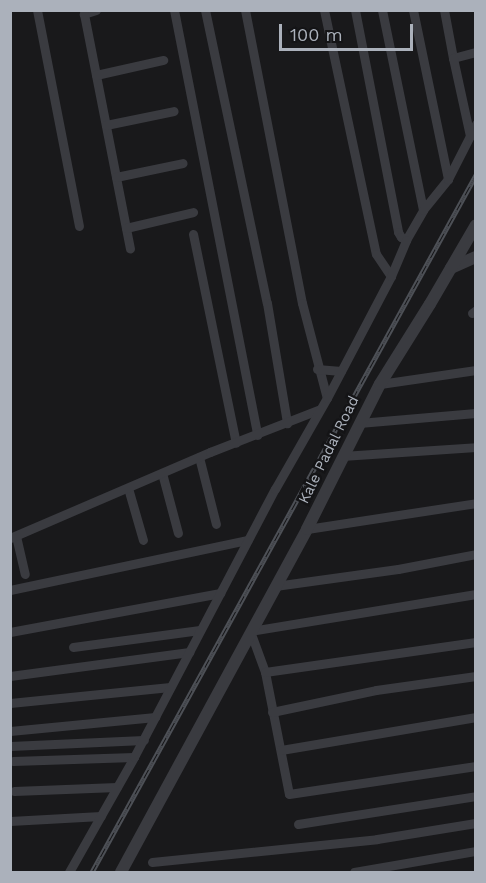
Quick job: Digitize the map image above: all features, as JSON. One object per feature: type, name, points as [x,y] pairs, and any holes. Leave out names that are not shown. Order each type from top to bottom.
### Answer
[{"type":"street","points":[[37,10],[79,226]]},
{"type":"street","points":[[96,10],[84,14],[130,249]]},
{"type":"street","points":[[174,10],[257,435]]},
{"type":"street","points":[[205,10],[267,303],[287,423]]},
{"type":"street","points":[[245,10],[302,303],[317,369],[327,398]]},
{"type":"street","points":[[324,10],[376,254],[392,276]]},
{"type":"street","points":[[355,10],[398,232],[406,240]]},
{"type":"street","points":[[382,10],[423,210]]},
{"type":"street","points":[[413,10],[448,179]]},
{"type":"street","points":[[444,10],[470,136]]},
{"type":"street","points":[[453,58],[476,52]]},
{"type":"street","points":[[96,75],[163,60]]},
{"type":"street","points":[[106,126],[174,111]]},
{"type":"street","points":[[69,873],[144,740],[248,540],[392,276],[406,240],[423,210],[448,179],[476,124]]},
{"type":"street","points":[[116,177],[183,163]]},
{"type":"street","points":[[126,228],[193,212]]},
{"type":"street","name":"Kale Padal Road","points":[[121,873],[219,694],[274,586],[307,529],[380,384],[476,225]]},
{"type":"street","points":[[193,234],[236,443]]},
{"type":"street","points":[[451,268],[476,257]]},
{"type":"street","points":[[317,369],[341,371]]},
{"type":"street","points":[[380,384],[476,370]]},
{"type":"street","points":[[25,574],[12,537],[199,457],[318,410]]},
{"type":"street","points":[[359,423],[476,414]]},
{"type":"street","points":[[342,456],[476,447]]},
{"type":"street","points":[[199,457],[216,524]]},
{"type":"street","points":[[162,473],[178,533]]},
{"type":"street","points":[[128,488],[143,540]]},
{"type":"street","points":[[307,529],[476,503]]},
{"type":"street","points":[[10,590],[248,540]]},
{"type":"street","points":[[274,586],[398,569],[476,554]]},
{"type":"street","points":[[10,632],[220,593]]},
{"type":"street","points":[[476,594],[250,631],[265,672],[289,794],[476,766]]},
{"type":"street","points":[[73,647],[200,630]]},
{"type":"street","points":[[265,672],[476,642]]},
{"type":"street","points":[[10,676],[189,652]]},
{"type":"street","points":[[272,712],[376,690],[476,676]]},
{"type":"street","points":[[10,703],[170,687]]},
{"type":"street","points":[[10,731],[155,717]]},
{"type":"street","points":[[281,750],[476,717]]},
{"type":"street","points":[[10,746],[144,740]]},
{"type":"street","points":[[13,761],[134,756]]},
{"type":"street","points":[[14,791],[117,787]]},
{"type":"street","points":[[298,824],[476,796]]},
{"type":"street","points":[[10,821],[101,816]]},
{"type":"street","points":[[152,862],[366,841],[476,823]]},
{"type":"street","points":[[354,873],[476,851]]},
{"type":"railway","points":[[92,872],[476,175]]}]
